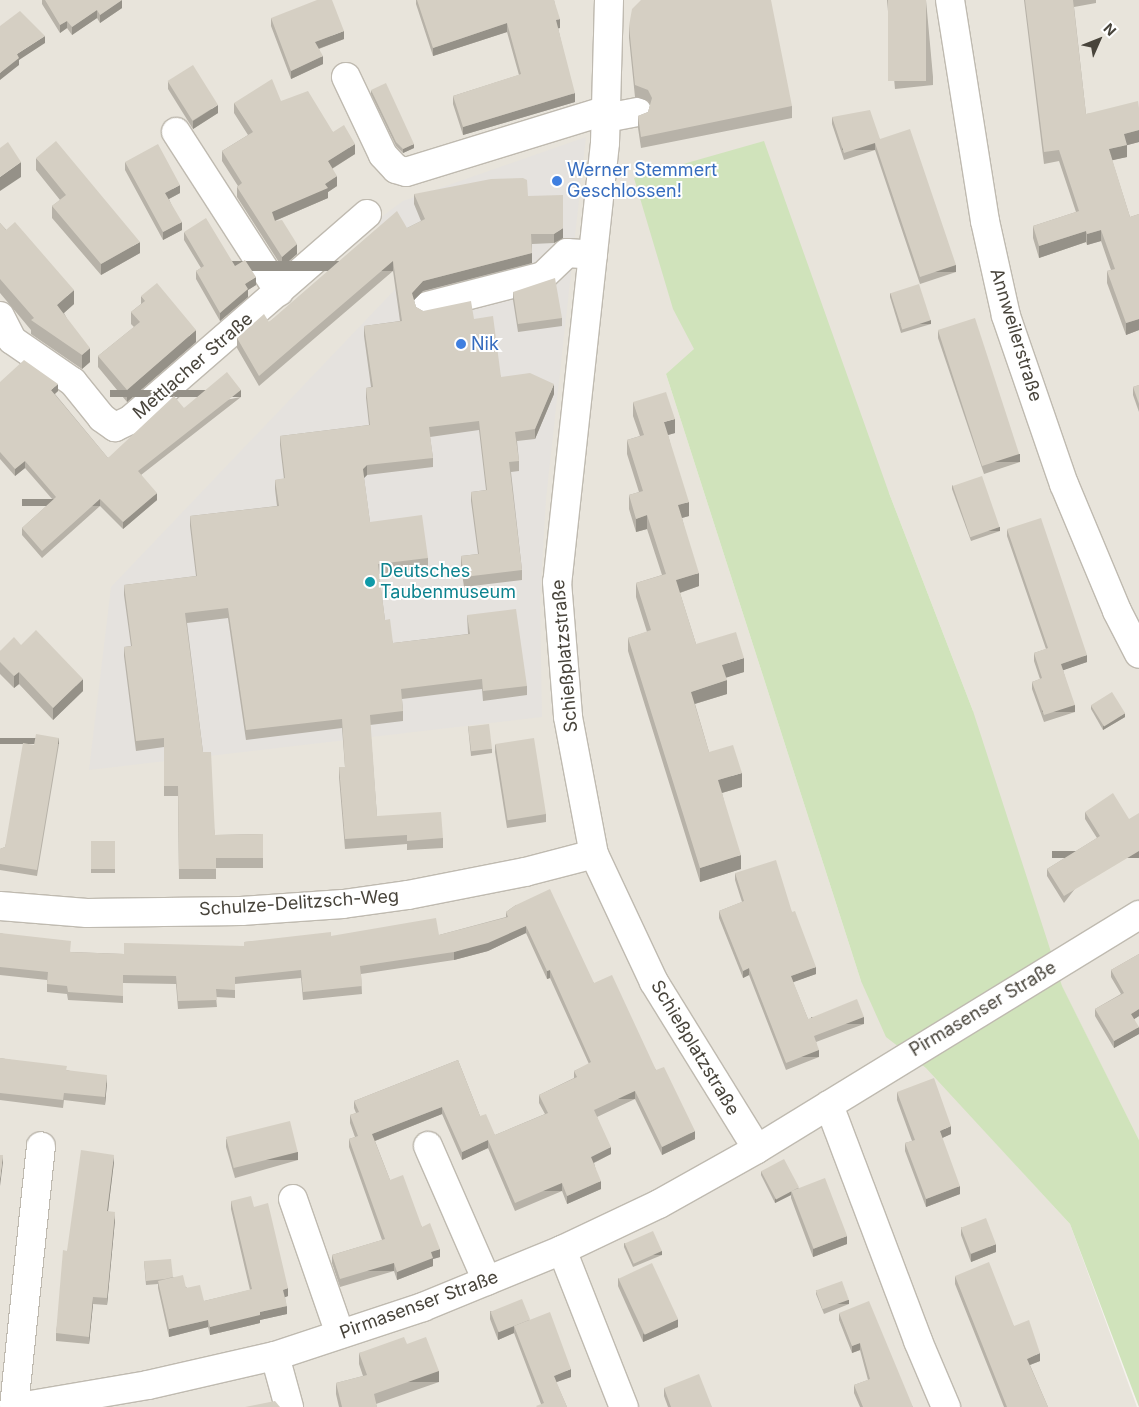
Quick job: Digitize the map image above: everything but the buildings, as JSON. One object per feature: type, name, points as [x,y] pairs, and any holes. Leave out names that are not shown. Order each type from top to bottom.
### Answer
[{"type":"street","name":"Schießplatzstraße","points":[[609,0],[606,114],[593,255],[557,582],[568,717],[594,854],[654,982],[757,1149]]},
{"type":"street","name":"Annweilerstraße","points":[[950,0],[985,221],[1006,316],[1064,484],[1117,611],[1139,654]]},
{"type":"street","points":[[346,77],[383,154],[396,168],[406,172],[606,114],[637,112]]},
{"type":"street","points":[[176,132],[278,292]]},
{"type":"street","name":"Mettlacher Straße","points":[[4,338],[73,382],[102,418],[115,427],[130,420],[367,214]]},
{"type":"street","points":[[427,306],[543,276],[567,253],[593,255]]},
{"type":"street","name":"Schulze-Delitzsch-Weg","points":[[0,906],[87,913],[241,910],[343,904],[427,891],[594,854]]},
{"type":"street","name":"Pirmasenser Straße","points":[[19,1407],[148,1385],[274,1356],[423,1307],[562,1250],[659,1204],[757,1149],[1139,915]]},
{"type":"street","points":[[829,1105],[918,1341],[946,1407]]},
{"type":"street","points":[[14,1407],[41,1146]]},
{"type":"street","points":[[428,1146],[487,1281]]},
{"type":"street","points":[[293,1198],[340,1334]]},
{"type":"street","points":[[562,1250],[624,1407]]},
{"type":"street","points":[[274,1356],[289,1407]]},
{"type":"shaded area","points":[[0,0],[1139,0],[1139,1140],[1062,987],[927,1068],[1070,1224],[1137,1407],[0,1407]],"holes":[[[666,374],[889,493],[973,711],[861,981]]]},
{"type":"shaded area","points":[[586,137],[546,499],[540,600],[542,717],[89,770],[111,587],[406,278],[377,220],[403,201]]},
{"type":"green space","points":[[764,141],[889,493],[973,711],[1062,986],[1139,1140],[1139,1407],[1070,1224],[926,1068],[886,1037],[861,981],[666,374],[694,349],[673,309],[634,178]]},
{"type":"place","name":"Werner Stemmert Geschlossen!","points":[[557,181]]},
{"type":"place","name":"Nik","points":[[461,344]]},
{"type":"place","name":"Deutsches Taubenmuseum","points":[[370,582]]}]
